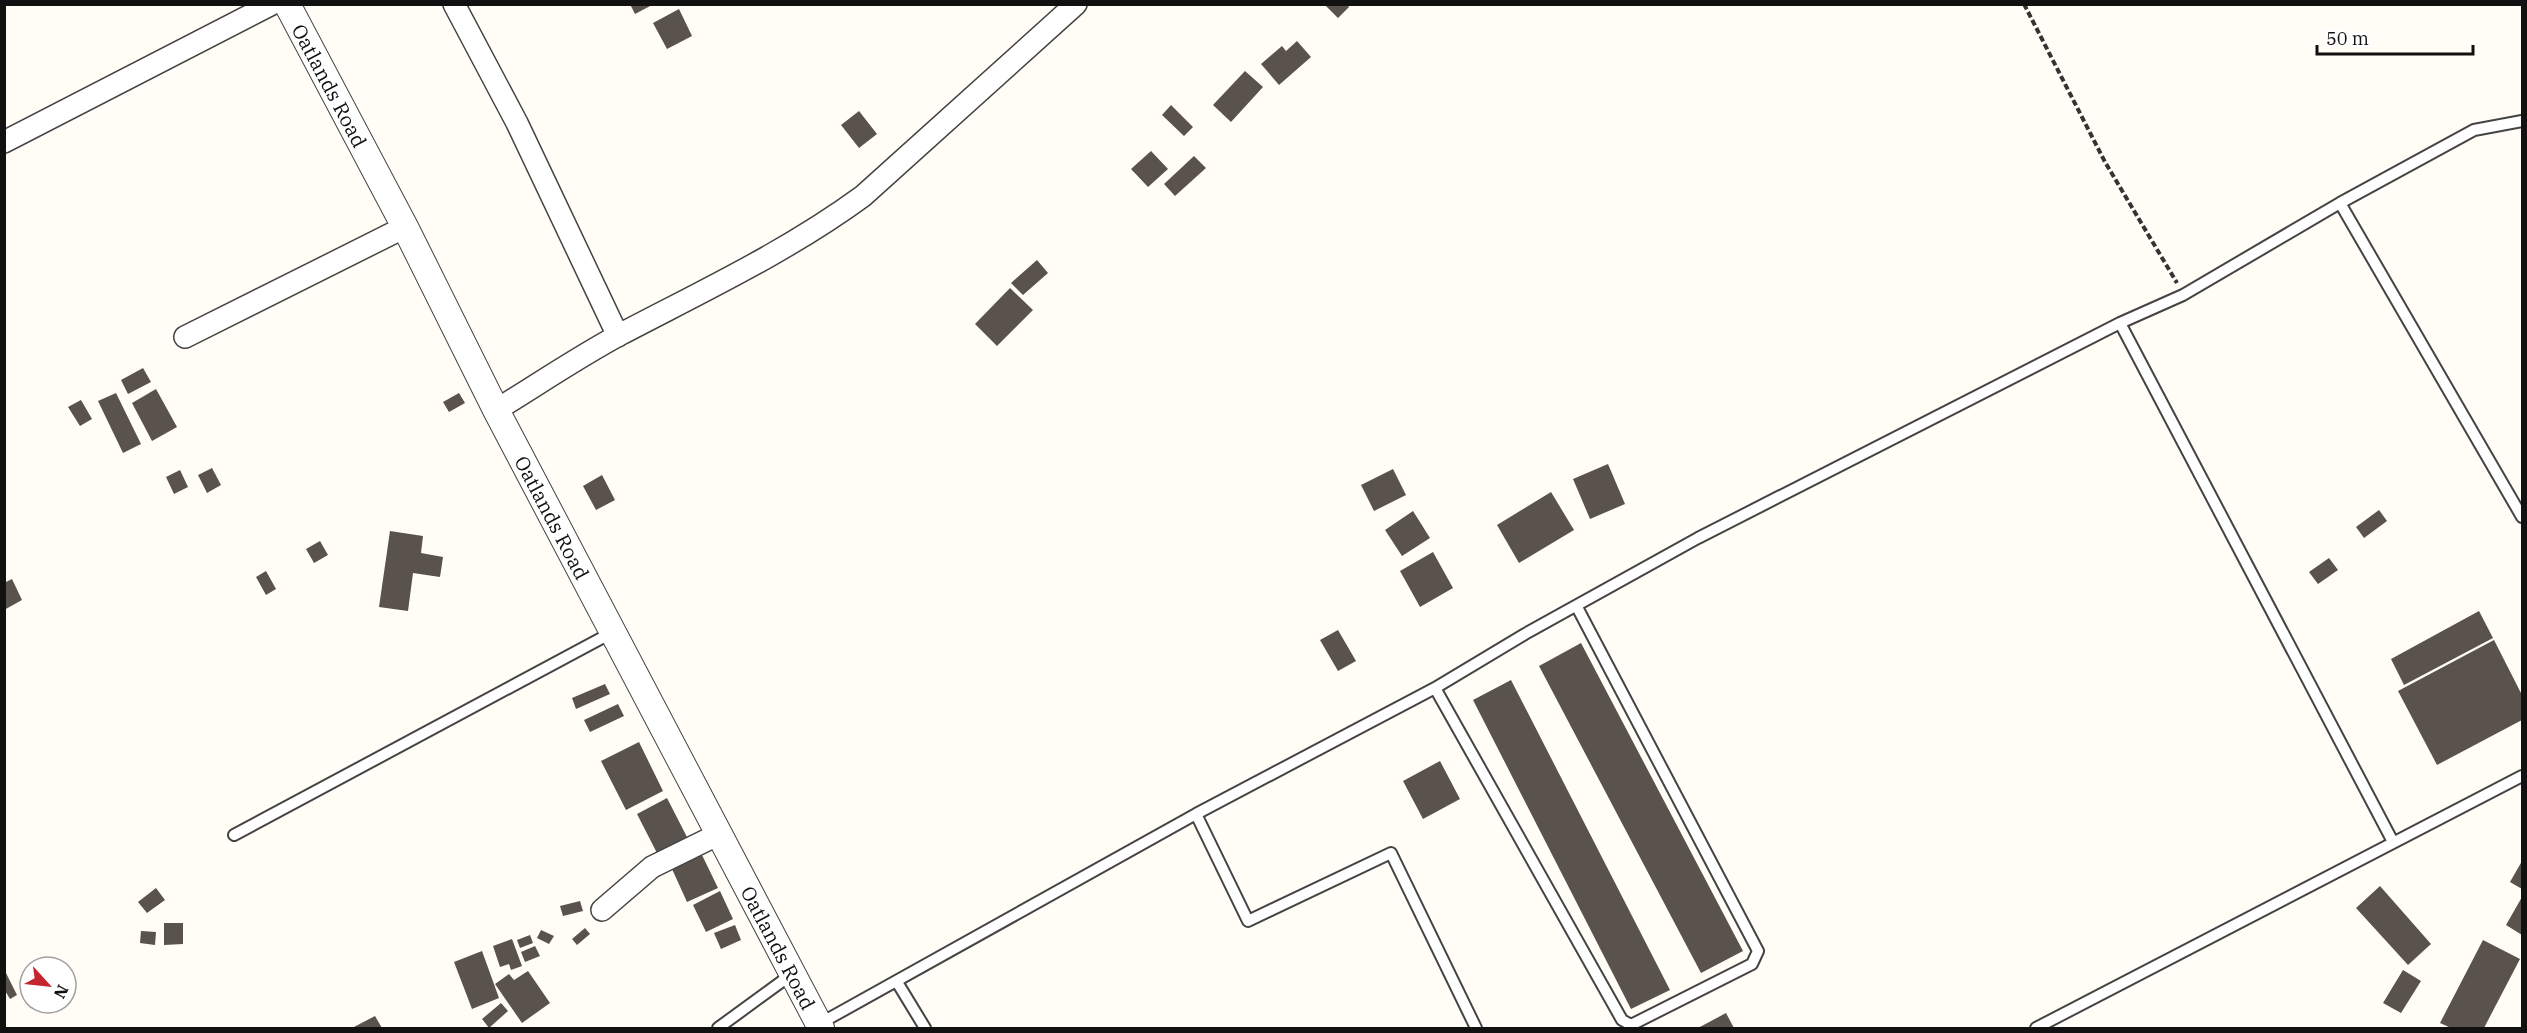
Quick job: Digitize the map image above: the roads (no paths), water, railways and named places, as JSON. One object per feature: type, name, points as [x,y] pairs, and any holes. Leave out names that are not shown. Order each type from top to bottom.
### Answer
[{"type":"street","points":[[4,142],[272,4]]},
{"type":"street","name":"Oatlands Road","points":[[287,4],[405,227],[496,410],[820,1026]]},
{"type":"street","points":[[454,4],[517,123],[618,336]]},
{"type":"street","points":[[496,410],[618,336],[798,241],[832,218],[863,196],[1076,4]]},
{"type":"street","points":[[185,338],[405,227]]},
{"type":"street","points":[[602,910],[652,867],[718,834]]},
{"type":"lane","points":[[820,1026],[1196,814],[1435,688],[1525,634],[1698,538],[2120,323],[2183,294],[2340,203],[2475,130],[2523,121]]},
{"type":"lane","points":[[2340,203],[2523,517]]},
{"type":"lane","points":[[2120,323],[2393,842]]},
{"type":"lane","points":[[1435,688],[1622,1020],[1631,1025],[1752,964],[1758,951],[1577,607]]},
{"type":"lane","points":[[234,835],[613,632]]},
{"type":"lane","points":[[2036,1029],[2523,776]]},
{"type":"lane","points":[[1196,814],[1248,921],[1391,853],[1476,1029]]},
{"type":"lane","points":[[718,1029],[792,974]]},
{"type":"lane","points":[[897,982],[925,1029]]}]
